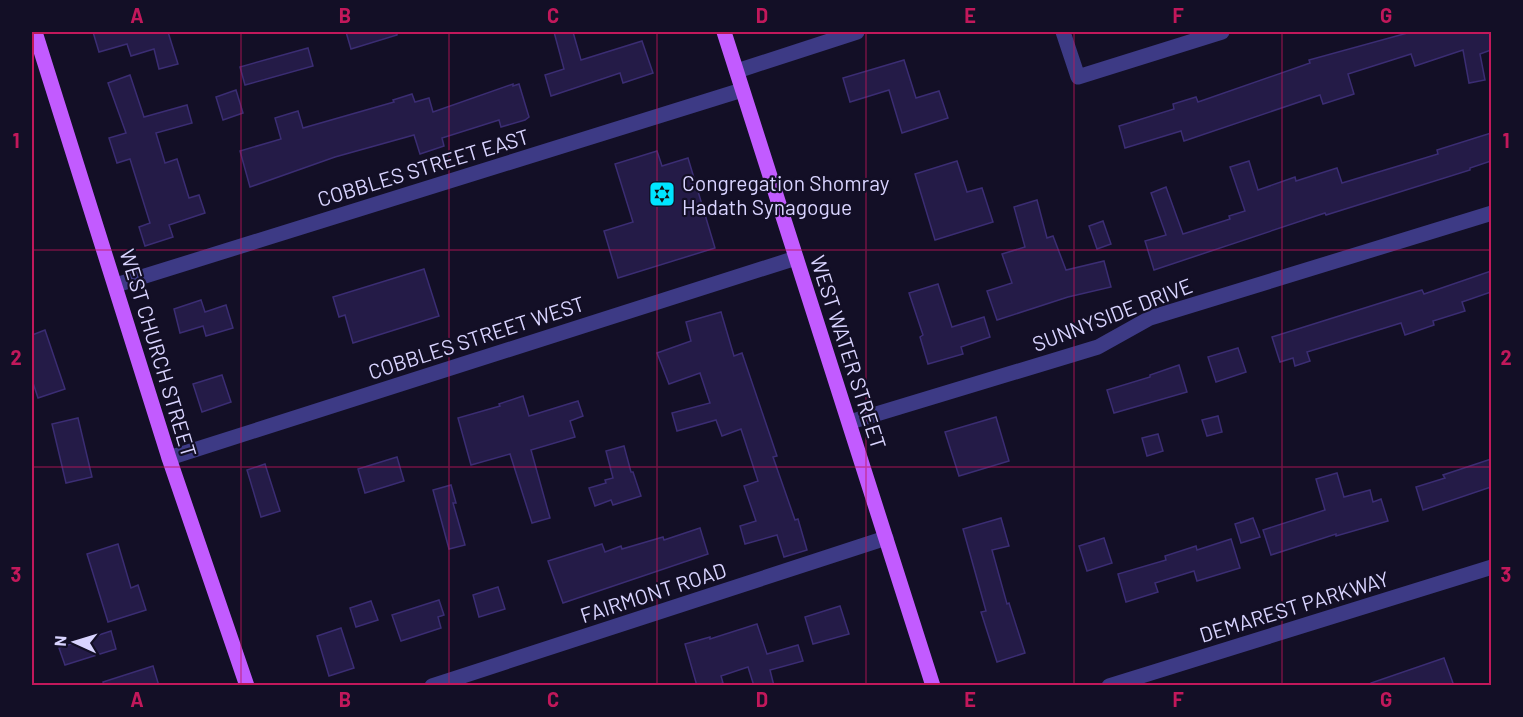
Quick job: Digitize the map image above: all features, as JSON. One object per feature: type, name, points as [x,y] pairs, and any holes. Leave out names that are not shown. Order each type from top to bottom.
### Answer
[{"type":"main road","name":"WEST CHURCH STREET","points":[[35,32],[169,458],[247,686]]},
{"type":"main road","name":"WEST WATER STREET","points":[[724,32],[933,686]]},
{"type":"street","points":[[737,71],[857,32]]},
{"type":"street","points":[[1063,32],[1078,77],[1222,32]]},
{"type":"street","name":"COBBLES STREET EAST","points":[[116,285],[742,90]]},
{"type":"street","name":"SUNNYSIDE DRIVE","points":[[850,422],[1098,347],[1150,318],[1491,213]]},
{"type":"street","name":"COBBLES STREET WEST","points":[[169,458],[796,258]]},
{"type":"street","name":"FAIRMONT ROAD","points":[[432,686],[886,538]]},
{"type":"street","name":"DEMAREST PARKWAY","points":[[1109,686],[1491,567]]},
{"type":"building","points":[[93,32],[168,32],[178,64],[159,69],[154,49],[131,56],[127,44],[99,52]]},
{"type":"building","points":[[346,32],[397,32],[397,35],[351,49]]},
{"type":"building","points":[[554,32],[573,32],[581,60],[642,41],[653,73],[623,83],[620,73],[551,96],[545,75],[564,69]]},
{"type":"building","points":[[1411,32],[1491,32],[1491,50],[1480,54],[1485,80],[1469,83],[1463,50],[1415,66],[1411,54],[1348,74],[1354,94],[1323,104],[1320,95],[1184,141],[1181,131],[1125,148],[1119,126],[1174,109],[1173,104],[1196,97],[1198,102],[1310,63],[1309,60]]},
{"type":"building","points":[[308,48],[313,66],[245,85],[240,67]]},
{"type":"building","points":[[904,60],[916,98],[939,91],[948,118],[902,133],[889,90],[850,102],[843,78]]},
{"type":"building","points":[[130,75],[144,117],[187,105],[192,123],[156,133],[165,163],[177,159],[189,198],[199,195],[205,213],[169,225],[173,237],[145,246],[139,227],[150,223],[130,159],[117,163],[109,138],[126,133],[108,83]]},
{"type":"building","points":[[513,84],[513,86],[519,84],[529,117],[525,120],[501,127],[499,120],[442,138],[444,146],[420,154],[414,135],[335,157],[250,187],[240,151],[281,139],[275,118],[298,111],[303,128],[394,102],[393,100],[412,94],[415,102],[429,98],[433,112]]},
{"type":"building","points":[[236,90],[243,113],[223,120],[216,97]]},
{"type":"building","points":[[1491,133],[1491,161],[1470,168],[1470,170],[1326,215],[1325,213],[1154,270],[1145,241],[1166,235],[1151,193],[1166,187],[1183,234],[1230,219],[1229,216],[1245,211],[1230,167],[1249,161],[1258,190],[1295,177],[1296,181],[1337,168],[1342,183],[1438,154],[1437,150]]},
{"type":"building","name":"Congregation Shomray Hadath Synagogue","points":[[657,151],[662,166],[688,158],[715,248],[618,278],[604,231],[633,222],[615,164]]},
{"type":"building","points":[[957,161],[967,192],[982,188],[993,222],[935,240],[915,174]]},
{"type":"building","points":[[1037,200],[1047,238],[1053,236],[1066,270],[1104,261],[1111,287],[1068,297],[997,320],[987,291],[1012,283],[1002,254],[1025,247],[1014,207]]},
{"type":"building","points":[[1103,221],[1111,244],[1097,249],[1089,226]]},
{"type":"building","points":[[424,269],[439,316],[353,343],[345,315],[339,317],[333,297]]},
{"type":"building","points":[[1491,271],[1491,292],[1462,302],[1465,311],[1433,321],[1434,325],[1405,335],[1401,323],[1307,352],[1310,361],[1295,366],[1293,358],[1280,362],[1272,337],[1422,290],[1424,294]]},
{"type":"building","points":[[938,284],[952,327],[984,317],[990,337],[961,347],[963,354],[928,364],[920,337],[923,335],[909,293]]},
{"type":"building","points":[[201,300],[205,312],[226,305],[233,328],[206,336],[203,326],[180,333],[174,309]]},
{"type":"building","points":[[721,312],[734,356],[742,353],[777,456],[773,457],[795,520],[798,519],[807,550],[784,557],[777,535],[745,544],[740,526],[756,521],[744,486],[758,481],[741,429],[722,436],[716,420],[677,431],[672,413],[710,403],[700,373],[669,384],[657,353],[691,341],[686,322]]},
{"type":"building","points":[[45,330],[65,389],[38,398],[32,380],[32,335]]},
{"type":"building","points":[[1238,348],[1246,372],[1216,382],[1208,357]]},
{"type":"building","points":[[1179,365],[1187,392],[1114,413],[1107,390],[1150,377],[1150,375]]},
{"type":"building","points":[[222,375],[231,402],[202,412],[193,384]]},
{"type":"building","points":[[523,396],[529,416],[578,401],[583,416],[570,421],[575,437],[531,450],[550,518],[532,523],[510,454],[471,465],[458,418],[500,406],[499,404]]},
{"type":"building","points":[[1218,416],[1222,432],[1207,436],[1202,420]]},
{"type":"building","points":[[996,417],[1009,461],[959,476],[945,432]]},
{"type":"building","points":[[78,418],[92,477],[66,483],[52,424]]},
{"type":"building","points":[[1158,434],[1163,451],[1147,456],[1142,438]]},
{"type":"building","points":[[624,446],[641,496],[613,505],[611,500],[595,506],[589,488],[606,483],[605,480],[613,478],[606,451]]},
{"type":"building","points":[[397,457],[404,481],[365,493],[358,469]]},
{"type":"building","points":[[1491,459],[1491,487],[1423,510],[1416,487]]},
{"type":"building","points":[[265,464],[280,511],[261,517],[247,470]]},
{"type":"building","points":[[1337,473],[1344,497],[1370,490],[1373,502],[1381,499],[1388,521],[1336,536],[1336,534],[1271,555],[1263,530],[1325,510],[1316,479]]},
{"type":"building","points":[[451,485],[456,503],[453,503],[465,545],[449,549],[433,490]]},
{"type":"building","points":[[1001,518],[1009,546],[992,550],[1007,604],[1009,603],[1025,653],[997,662],[981,612],[986,611],[963,529]]},
{"type":"building","points":[[1253,518],[1260,537],[1241,543],[1235,524]]},
{"type":"building","points":[[700,528],[708,554],[563,603],[548,561],[602,544],[605,552],[621,546],[622,549],[663,537],[664,540]]},
{"type":"building","points":[[1104,538],[1112,563],[1087,571],[1079,546]]},
{"type":"building","points":[[1231,539],[1240,568],[1197,581],[1194,571],[1155,583],[1158,592],[1126,602],[1118,574],[1166,560],[1165,556],[1196,546],[1197,550]]},
{"type":"building","points":[[118,544],[131,588],[138,585],[146,610],[108,622],[87,554]]},
{"type":"building","points":[[498,587],[505,609],[479,617],[473,595]]},
{"type":"building","points":[[439,600],[444,615],[438,617],[441,628],[401,641],[392,615]]},
{"type":"building","points":[[371,601],[378,620],[356,627],[350,608]]},
{"type":"building","points":[[840,606],[849,634],[813,644],[805,617]]},
{"type":"building","points":[[757,624],[767,654],[798,645],[803,661],[770,670],[774,686],[754,686],[748,667],[721,676],[723,683],[697,686],[685,644],[710,637],[710,639]]},
{"type":"building","points":[[341,628],[354,668],[329,676],[317,636]]},
{"type":"building","points":[[111,631],[116,649],[65,665],[59,648]]},
{"type":"building","points":[[1444,658],[1454,686],[1371,686],[1371,683]]},
{"type":"building","points":[[153,666],[159,686],[104,686],[103,682]]},
{"type":"place","name":"Congregation Shomray Hadath Synagogue","points":[[662,194]]}]
